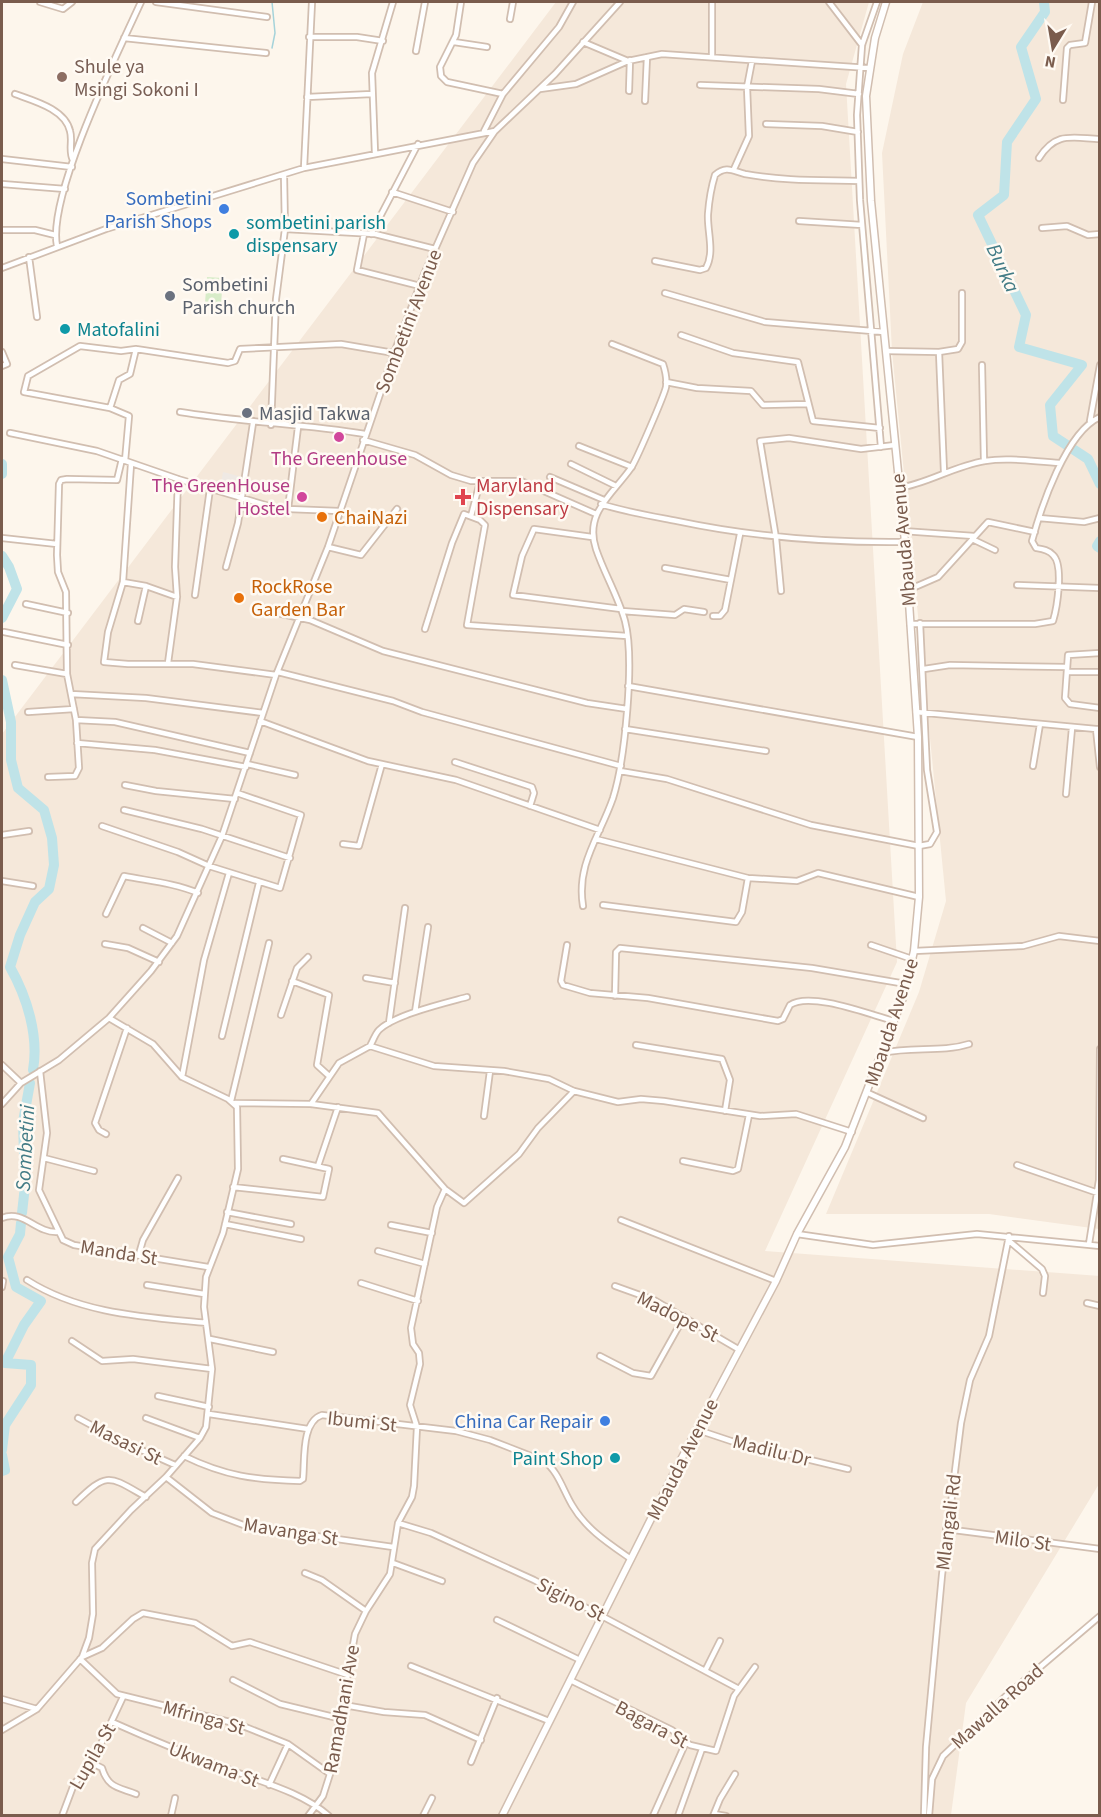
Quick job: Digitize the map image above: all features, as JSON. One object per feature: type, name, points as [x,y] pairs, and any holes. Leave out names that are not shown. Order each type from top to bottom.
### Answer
[{"type":"street","points":[[40,2],[63,9],[72,2]]},
{"type":"street","points":[[57,246],[56,220],[73,160],[141,2]]},
{"type":"street","points":[[156,2],[267,16]]},
{"type":"street","points":[[304,168],[312,2]]},
{"type":"street","points":[[375,153],[373,68],[393,2],[386,2]]},
{"type":"street","points":[[417,51],[425,2]]},
{"type":"street","points":[[461,2],[454,42],[440,67],[444,80],[503,94]]},
{"type":"street","points":[[510,19],[513,2]]},
{"type":"street","points":[[484,132],[503,94],[559,27],[573,2]]},
{"type":"street","name":"Sombetini Avenue","points":[[222,836],[277,673],[328,547],[394,353],[435,249],[473,163],[495,131],[540,88],[621,2]]},
{"type":"street","points":[[712,2],[712,56]]},
{"type":"street","points":[[828,2],[862,45]]},
{"type":"street","points":[[877,2],[862,45],[858,132],[862,225],[881,447]]},
{"type":"street","name":"Mbauda Avenue","points":[[502,1815],[738,1349],[776,1281],[797,1234],[852,1132],[894,1021],[914,951],[919,897],[918,737],[905,542],[869,167],[866,96],[869,68],[886,2]]},
{"type":"street","points":[[1063,100],[1067,48],[1070,45],[1085,43],[1092,2]]},
{"type":"street","points":[[309,37],[357,37],[383,41]]},
{"type":"street","points":[[124,38],[266,53]]},
{"type":"street","points":[[454,42],[487,47]]},
{"type":"street","points":[[583,42],[629,60]]},
{"type":"street","points":[[540,88],[590,80],[629,60],[672,53],[752,61],[869,68]]},
{"type":"street","points":[[645,101],[647,57]]},
{"type":"street","points":[[629,60],[629,91]]},
{"type":"street","points":[[734,169],[746,148],[751,127],[747,87],[752,61]]},
{"type":"street","points":[[700,85],[819,89],[859,94]]},
{"type":"street","points":[[15,94],[36,102],[65,120],[70,132],[70,151],[73,160]]},
{"type":"street","points":[[307,97],[372,94]]},
{"type":"street","points":[[766,124],[822,126],[858,132]]},
{"type":"street","points":[[2,268],[57,246],[304,168],[418,144],[495,131]]},
{"type":"street","points":[[1039,158],[1046,147],[1061,138],[1100,139]]},
{"type":"street","points":[[370,234],[418,144]]},
{"type":"street","points":[[2,159],[72,167]]},
{"type":"street","points":[[655,261],[700,270],[706,268],[710,257],[708,216],[715,175],[728,169],[782,179],[859,181]]},
{"type":"street","points":[[271,425],[277,288],[285,229],[284,175]]},
{"type":"street","points":[[2,184],[66,189]]},
{"type":"street","points":[[392,192],[453,212]]},
{"type":"street","points":[[799,221],[862,225]]},
{"type":"street","points":[[1042,228],[1067,226],[1088,235],[1100,234]]},
{"type":"street","points":[[285,229],[370,234],[435,249]]},
{"type":"street","points":[[2,230],[35,230],[55,236]]},
{"type":"street","points":[[364,234],[357,270],[420,286]]},
{"type":"street","points":[[29,257],[37,317]]},
{"type":"street","points":[[665,293],[765,322],[884,332]]},
{"type":"street","points":[[886,351],[955,351],[962,342],[962,293]]},
{"type":"street","points":[[681,335],[733,353],[798,362],[811,417],[818,423],[880,428]]},
{"type":"street","points":[[48,777],[70,777],[78,773],[76,720],[67,674],[66,589],[58,572],[57,544],[61,480],[115,481],[118,479],[130,417],[110,408],[23,390],[29,375],[80,346],[121,351],[136,349],[228,363],[235,361],[240,349],[276,346],[341,344],[394,353]]},
{"type":"street","points":[[583,906],[582,872],[600,830],[620,769],[628,686],[627,636],[621,610],[592,537],[602,502],[632,467],[663,395],[666,382],[663,364],[612,344]]},
{"type":"street","points":[[110,408],[119,380],[130,374],[136,349]]},
{"type":"street","points":[[939,352],[944,472]]},
{"type":"street","points":[[2,354],[7,364],[2,366]]},
{"type":"street","points":[[982,365],[984,461]]},
{"type":"street","points":[[910,624],[1048,624],[1054,616],[1059,584],[1056,558],[1033,545],[1035,532],[1060,463],[1090,421],[1100,365]]},
{"type":"street","points":[[666,382],[697,388],[751,391],[764,405],[808,404]]},
{"type":"street","points":[[180,412],[253,423],[298,426],[364,437],[401,450],[451,475],[480,482],[518,480],[597,514]]},
{"type":"street","points":[[1090,421],[1100,417]]},
{"type":"street","points":[[226,567],[238,523],[253,423]]},
{"type":"street","points":[[288,509],[298,426]]},
{"type":"street","points":[[10,433],[81,447],[240,498],[288,509],[339,511]]},
{"type":"street","points":[[781,591],[776,538],[760,441],[789,438],[851,448],[895,445]]},
{"type":"street","points":[[579,446],[632,467]]},
{"type":"street","points":[[899,488],[930,481],[944,472],[984,461],[1006,459],[1060,463]]},
{"type":"street","points":[[131,464],[123,582],[108,632],[104,662],[168,663],[277,673],[393,700],[449,720],[620,769],[667,779],[811,825],[919,846],[934,841],[938,832],[928,780],[920,623]]},
{"type":"street","points":[[571,464],[616,486]]},
{"type":"street","points":[[550,477],[628,512],[740,534],[776,538],[905,542]]},
{"type":"street","points":[[168,663],[177,597],[175,567],[178,479]]},
{"type":"street","points":[[471,516],[480,482]]},
{"type":"street","points":[[195,595],[210,489]]},
{"type":"street","points":[[328,547],[361,555],[397,510]]},
{"type":"street","points":[[425,629],[461,516],[464,514],[483,521],[484,525],[467,625],[627,636]]},
{"type":"street","points":[[1039,518],[1063,522],[1084,522],[1100,518]]},
{"type":"street","points":[[908,590],[938,577],[984,525],[993,522],[1035,532]]},
{"type":"street","points":[[592,537],[534,529],[522,556],[513,595],[675,615],[684,609],[704,612]]},
{"type":"street","points":[[903,531],[973,537],[995,550]]},
{"type":"street","points":[[713,616],[720,616],[725,610],[740,534]]},
{"type":"street","points":[[2,538],[57,544]]},
{"type":"street","points":[[665,568],[731,580]]},
{"type":"street","points":[[123,582],[146,586],[177,597]]},
{"type":"street","points":[[1017,585],[1059,584],[1100,588]]},
{"type":"street","points":[[138,621],[146,586]]},
{"type":"street","points":[[26,604],[68,613]]},
{"type":"street","points":[[264,610],[300,617],[383,651],[557,695],[627,710]]},
{"type":"street","points":[[4,632],[68,645]]},
{"type":"street","points":[[1100,652],[1071,654],[1067,657],[1066,702],[1100,708]]},
{"type":"street","points":[[15,665],[67,674]]},
{"type":"street","points":[[924,669],[950,665],[1100,672]]},
{"type":"street","points":[[628,686],[918,737]]},
{"type":"street","points":[[71,694],[156,699],[263,713]]},
{"type":"street","points":[[28,712],[74,710]]},
{"type":"street","points":[[916,712],[1098,729],[1100,768]]},
{"type":"street","points":[[76,720],[115,722],[250,753]]},
{"type":"street","points":[[260,721],[382,764],[456,780],[600,830]]},
{"type":"street","points":[[1033,766],[1040,724]]},
{"type":"street","points":[[1066,794],[1072,728]]},
{"type":"street","points":[[625,729],[766,751]]},
{"type":"street","points":[[77,743],[156,750],[295,775]]},
{"type":"street","points":[[455,762],[532,787],[534,793],[530,806]]},
{"type":"street","points":[[343,844],[359,846],[382,764]]},
{"type":"street","points":[[125,785],[156,791],[235,799]]},
{"type":"street","points":[[102,826],[259,883],[282,886],[301,815],[237,793]]},
{"type":"street","points":[[124,810],[222,836],[290,858]]},
{"type":"street","points":[[2,835],[29,831]]},
{"type":"street","points":[[2,1104],[21,1083],[71,1051],[109,1018],[159,962],[172,943],[198,893],[222,836]]},
{"type":"street","points":[[596,838],[748,878],[798,881],[818,873],[919,897]]},
{"type":"street","points":[[182,1077],[204,960],[229,873]]},
{"type":"street","points":[[106,914],[124,876],[154,884],[174,884],[198,893]]},
{"type":"street","points":[[603,905],[736,922],[742,912],[748,878]]},
{"type":"street","points":[[2,881],[33,886]]},
{"type":"street","points":[[222,1036],[259,883]]},
{"type":"street","points":[[389,1023],[405,908]]},
{"type":"street","points":[[414,1012],[428,927]]},
{"type":"street","points":[[143,928],[172,943]]},
{"type":"street","points":[[914,951],[1023,946],[1059,936],[1100,940]]},
{"type":"street","points":[[2,1730],[37,1709],[81,1658],[89,1638],[93,1614],[93,1554],[105,1537],[166,1477],[200,1438],[209,1414],[212,1369],[204,1294],[208,1267],[225,1224],[239,1152],[233,1102],[268,943]]},
{"type":"street","points":[[105,944],[128,948],[159,962]]},
{"type":"street","points":[[567,945],[561,981],[563,985],[579,991],[682,1003],[778,1021],[783,1019],[790,1005],[804,1000],[854,1009],[894,1021]]},
{"type":"street","points":[[871,945],[912,959]]},
{"type":"street","points":[[615,996],[616,952],[620,948],[812,968],[906,984]]},
{"type":"street","points":[[281,1015],[297,966],[308,957]]},
{"type":"street","points":[[366,978],[395,983]]},
{"type":"street","points":[[292,981],[329,995],[327,1018],[317,1063],[320,1069],[328,1075]]},
{"type":"street","points":[[310,1104],[328,1075],[339,1063],[370,1046],[378,1030],[414,1012],[466,997]]},
{"type":"street","points":[[109,1018],[153,1044],[182,1077],[233,1102],[310,1104],[381,1115],[445,1189],[462,1202],[468,1200],[519,1154],[538,1128],[574,1091]]},
{"type":"street","points":[[106,1134],[99,1130],[95,1123],[127,1028]]},
{"type":"street","points":[[883,1053],[905,1048],[941,1050],[969,1044]]},
{"type":"street","points":[[636,1045],[722,1059],[730,1080],[725,1111]]},
{"type":"street","points":[[370,1046],[434,1066],[549,1079],[574,1091],[618,1102],[641,1099],[749,1115],[796,1114],[852,1132]]},
{"type":"street","points":[[1089,1244],[1098,1193],[1100,1049]]},
{"type":"street","points":[[2,1065],[21,1083]]},
{"type":"street","name":"Manda St","points":[[40,1071],[47,1121],[44,1158],[39,1174],[39,1190],[57,1232],[63,1240],[74,1245],[208,1267]]},
{"type":"street","points":[[484,1116],[490,1071]]},
{"type":"street","points":[[868,1093],[923,1118]]},
{"type":"street","points":[[318,1166],[338,1107]]},
{"type":"street","points":[[682,1161],[733,1171],[738,1169],[749,1115]]},
{"type":"street","points":[[44,1158],[94,1171]]},
{"type":"street","points":[[232,1187],[298,1192],[321,1197],[325,1193],[330,1171],[318,1166],[283,1159]]},
{"type":"street","points":[[1017,1166],[1098,1193]]},
{"type":"street","points":[[139,1254],[143,1240],[178,1178]]},
{"type":"street","name":"Ramadhani Ave","points":[[308,1815],[318,1806],[330,1774],[342,1719],[353,1642],[366,1611],[387,1581],[393,1563],[393,1547],[398,1523],[412,1497],[417,1427],[410,1405],[420,1369],[419,1353],[411,1334],[437,1207],[445,1189]]},
{"type":"street","points":[[227,1212],[291,1224]]},
{"type":"street","points":[[2,1218],[16,1215],[48,1232],[57,1232]]},
{"type":"street","points":[[621,1221],[776,1281]]},
{"type":"street","points":[[225,1224],[301,1239]]},
{"type":"street","points":[[391,1225],[432,1233]]},
{"type":"street","points":[[797,1234],[879,1246],[966,1234],[1100,1246]]},
{"type":"street","points":[[1009,1238],[1042,1269],[1045,1276],[1043,1293]]},
{"type":"street","name":"Mlangali Rd","points":[[924,1815],[926,1747],[946,1529],[966,1394],[989,1336],[1009,1238]]},
{"type":"street","points":[[378,1251],[425,1264]]},
{"type":"street","points":[[27,1280],[44,1291],[102,1310],[206,1323]]},
{"type":"street","points":[[362,1283],[418,1301]]},
{"type":"street","points":[[147,1286],[204,1294]]},
{"type":"street","name":"Madope St","points":[[615,1286],[647,1297],[738,1349]]},
{"type":"street","points":[[1087,1303],[1100,1306]]},
{"type":"street","points":[[600,1356],[633,1373],[651,1376],[684,1317]]},
{"type":"street","points":[[210,1339],[273,1352]]},
{"type":"street","points":[[72,1341],[95,1358],[106,1362],[133,1359],[212,1369]]},
{"type":"street","points":[[158,1396],[209,1407]]},
{"type":"street","points":[[209,1414],[308,1429]]},
{"type":"street","name":"Ibumi St","points":[[184,1456],[212,1470],[232,1475],[266,1480],[300,1481],[303,1479],[308,1429],[316,1417],[322,1415],[417,1427]]},
{"type":"street","name":"Masasi St","points":[[78,1418],[119,1440],[175,1465]]},
{"type":"street","points":[[146,1418],[200,1438]]},
{"type":"street","points":[[417,1427],[474,1436],[544,1461],[550,1466],[572,1505],[588,1527],[631,1559]]},
{"type":"street","name":"Madilu Dr","points":[[698,1430],[731,1441],[848,1468]]},
{"type":"street","name":"Mavanga St","points":[[166,1477],[212,1513],[246,1526],[266,1531],[393,1547]]},
{"type":"street","points":[[76,1502],[94,1486],[108,1479],[117,1480],[146,1497]]},
{"type":"street","name":"Sigino St","points":[[398,1523],[441,1538],[534,1580],[739,1689]]},
{"type":"street","name":"Milo St","points":[[946,1529],[1100,1549]]},
{"type":"street","points":[[393,1563],[442,1581]]},
{"type":"street","points":[[305,1573],[322,1580],[366,1611]]},
{"type":"street","points":[[81,1658],[102,1648],[139,1614],[152,1613],[195,1623],[232,1646],[250,1642],[348,1675]]},
{"type":"street","name":"Mawalla Road","points":[[929,1815],[932,1779],[943,1756],[1100,1616]]},
{"type":"street","points":[[497,1620],[580,1660]]},
{"type":"street","points":[[705,1671],[720,1641]]},
{"type":"street","name":"Mfringa St","points":[[81,1658],[112,1692],[123,1697],[226,1720],[288,1744],[330,1774]]},
{"type":"street","points":[[411,1666],[497,1698],[549,1721]]},
{"type":"street","name":"Bagara St","points":[[570,1680],[672,1730],[686,1742],[702,1749],[718,1751],[729,1709],[739,1689],[755,1667]]},
{"type":"street","points":[[233,1680],[280,1704],[342,1719]]},
{"type":"street","name":"Lupila St","points":[[62,1815],[76,1780],[92,1763],[123,1697]]},
{"type":"street","points":[[471,1762],[497,1698]]},
{"type":"street","points":[[2,1699],[37,1709]]},
{"type":"street","points":[[344,1705],[384,1712],[425,1715],[481,1740]]},
{"type":"street","name":"Ukwama St","points":[[112,1722],[160,1744],[269,1785],[318,1806],[329,1815]]},
{"type":"street","points":[[653,1815],[686,1742]]},
{"type":"street","points":[[269,1785],[288,1744]]},
{"type":"street","points":[[678,1815],[702,1749]]},
{"type":"street","points":[[92,1763],[102,1768],[104,1778],[111,1784],[136,1794]]},
{"type":"street","points":[[726,1815],[713,1815],[735,1774]]},
{"type":"street","points":[[171,1815],[175,1798]]},
{"type":"street","points":[[423,1815],[432,1798]]},
{"type":"shaded area","name":"Sombetini","points":[[556,2],[869,2],[846,84],[897,962],[765,1251],[1100,1276],[1099,1484],[966,1703],[951,1815],[2,1815],[2,734]]},
{"type":"shaded area","points":[[923,2],[1099,2],[1099,1229],[989,1214],[826,1214],[919,992],[946,901],[892,351],[882,153],[903,54]]},
{"type":"shaded area","points":[[223,472],[242,477],[238,494],[220,488]]},
{"type":"green space","points":[[207,277],[223,278],[221,304],[205,303]]},
{"type":"waterway","points":[[272,2],[275,33],[272,48]]},
{"type":"waterway","name":"Burka","points":[[1044,2],[1045,12],[1021,47],[1036,99],[1007,142],[1004,195],[978,215],[1026,315],[1019,347],[1082,365],[1050,405],[1053,436],[1088,459],[1100,484]]},
{"type":"waterway","name":"Sombetini","points":[[2,464],[2,474]]},
{"type":"waterway","name":"Burka","points":[[1100,541],[1097,546],[1100,548]]},
{"type":"waterway","name":"Sombetini","points":[[2,556],[9,567],[17,589],[2,618]]},
{"type":"waterway","name":"Sombetini","points":[[2,680],[11,722],[11,760],[18,788],[44,810],[52,838],[54,865],[49,889],[35,902],[20,935],[10,967],[22,991],[33,1030],[33,1070]]},
{"type":"waterway","name":"Sombetini","points":[[22,1213],[25,1186],[23,1122],[30,1083]]},
{"type":"waterway","name":"Sombetini","points":[[2,1450],[5,1425],[31,1385],[31,1365],[5,1363],[24,1325],[41,1301],[16,1287],[8,1257],[20,1234],[21,1223]]},
{"type":"waterway","name":"Sombetini","points":[[2,1455],[5,1470],[2,1471]]},
{"type":"place","name":"Shule ya Msingi Sokoni I","points":[[62,77]]},
{"type":"place","name":"Sombetini Parish Shops","points":[[224,209]]},
{"type":"place","name":"sombetini parish dispensary","points":[[234,234]]},
{"type":"place","name":"Sombetini Parish church","points":[[170,296]]},
{"type":"place","name":"Matofalini","points":[[65,329]]},
{"type":"place","name":"Masjid Takwa","points":[[247,413]]},
{"type":"place","name":"The Greenhouse","points":[[339,437]]},
{"type":"place","name":"The GreenHouse Hostel","points":[[302,497]]},
{"type":"place","name":"Maryland Dispensary","points":[[463,497]]},
{"type":"place","name":"ChaiNazi","points":[[322,517]]},
{"type":"place","name":"RockRose Garden Bar","points":[[239,598]]},
{"type":"place","name":"China Car Repair","points":[[605,1421]]},
{"type":"place","name":"Paint Shop","points":[[615,1458]]}]
